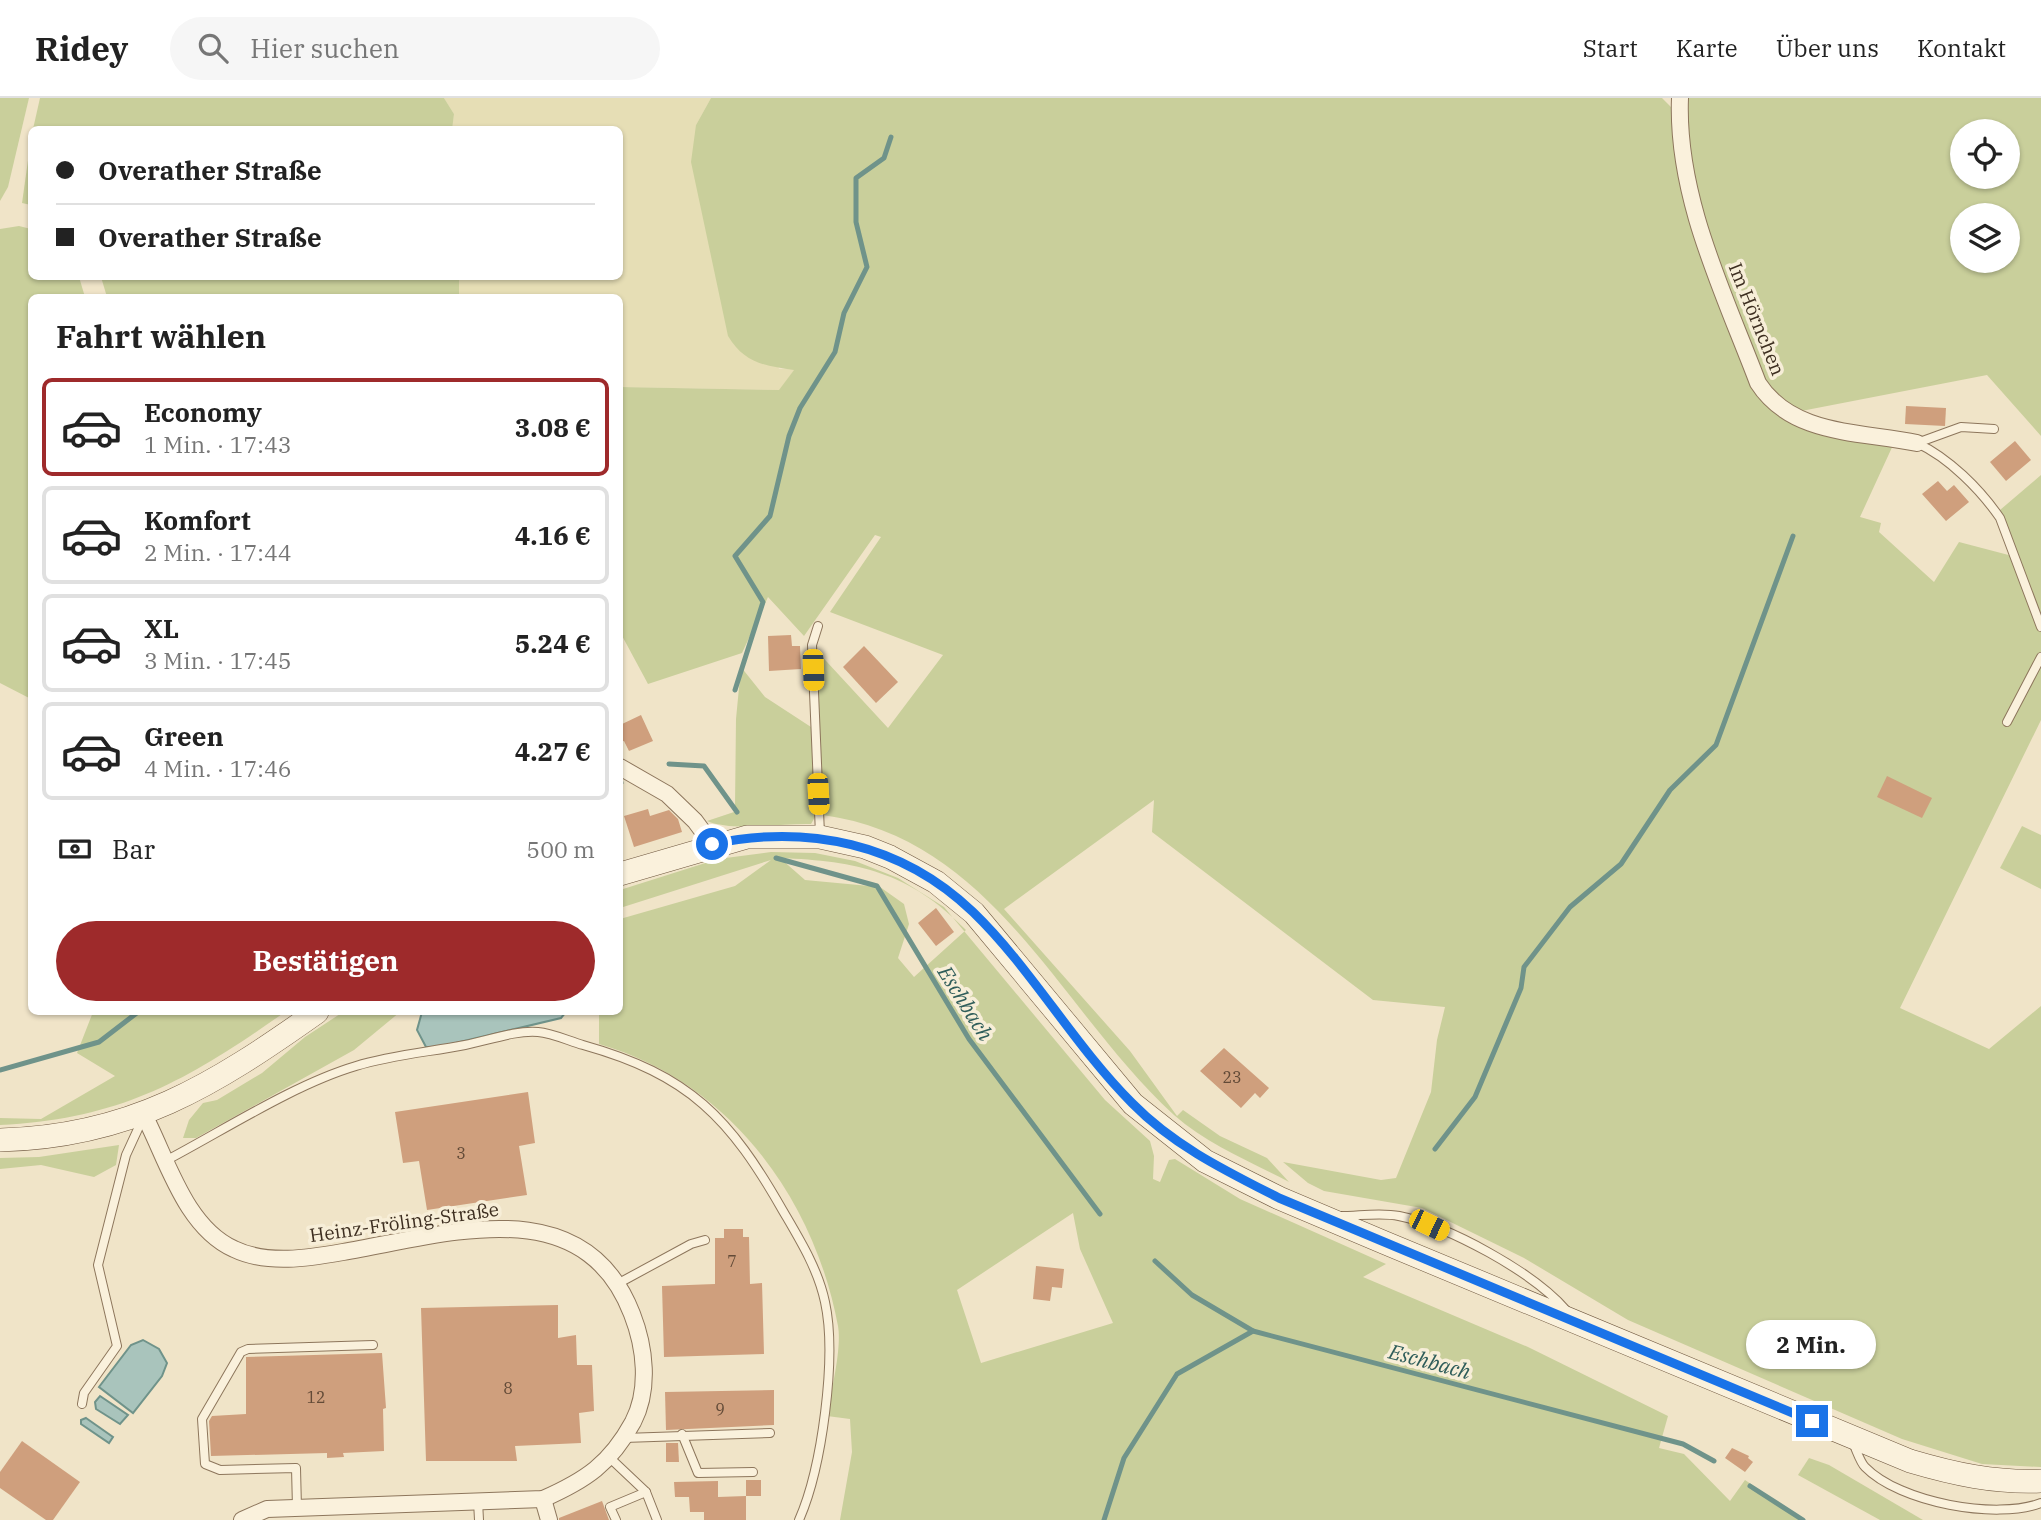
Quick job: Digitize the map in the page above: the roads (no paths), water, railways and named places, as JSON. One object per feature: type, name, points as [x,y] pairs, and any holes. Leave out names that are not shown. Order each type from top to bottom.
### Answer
[{"type":"main road","points":[[623,873],[712,844],[747,837],[820,837],[865,847],[890,857],[956,897],[990,930],[1095,1062],[1152,1122],[1205,1161],[1324,1217],[1910,1461],[1959,1475],[2011,1482],[2041,1481]]},
{"type":"main road","points":[[0,1140],[84,1132],[144,1115],[218,1078],[312,1015]]},
{"type":"street","name":"Im Hörnchen","points":[[1677,101],[1693,203],[1706,247],[1758,383],[1768,399],[1791,418],[1818,426],[1917,443]]},
{"type":"street","points":[[623,768],[667,794],[695,821],[712,844]]},
{"type":"street","name":"Heinz-Fröling-Straße","points":[[144,1115],[196,1217],[214,1237],[233,1249],[252,1256],[312,1258],[493,1227],[518,1228],[549,1234],[577,1245],[600,1262],[619,1283],[639,1331],[644,1363],[637,1413],[624,1438],[610,1458],[589,1475],[542,1499],[267,1509],[248,1519]]},
{"type":"street","points":[[542,1499],[549,1520]]},
{"type":"lane","points":[[1917,443],[1961,427],[1994,429]]},
{"type":"lane","points":[[1917,443],[1930,449],[1967,480],[2000,518],[2041,627]]},
{"type":"lane","points":[[818,626],[812,645],[820,837]]},
{"type":"lane","points":[[2007,722],[2041,657]]},
{"type":"lane","points":[[166,1160],[328,1076],[348,1069],[537,1031],[613,1053],[659,1074],[701,1101],[733,1132],[759,1170],[820,1282],[829,1322],[830,1357],[816,1460],[799,1520]]},
{"type":"lane","points":[[82,1404],[84,1393],[117,1346],[98,1265],[126,1155],[144,1115]]},
{"type":"lane","points":[[1324,1217],[1398,1215],[1429,1225],[1517,1269],[1553,1295],[1580,1325]]},
{"type":"lane","points":[[619,1283],[691,1244],[705,1240]]},
{"type":"lane","points":[[297,1508],[296,1468],[220,1470],[205,1464],[202,1419],[241,1352],[248,1349],[373,1345]]},
{"type":"lane","points":[[624,1438],[771,1433]]},
{"type":"lane","points":[[682,1434],[698,1473],[753,1472]]},
{"type":"lane","points":[[1850,1438],[1865,1467],[1901,1490],[1941,1509],[1975,1514],[2005,1514],[2041,1503]]},
{"type":"lane","points":[[610,1458],[646,1492],[657,1520]]},
{"type":"lane","points":[[616,1520],[610,1507],[646,1492]]},
{"type":"lane","points":[[478,1501],[479,1520]]},
{"type":"water","points":[[421,1015],[564,1015],[561,1018],[439,1047],[426,1047],[417,1030]]},
{"type":"water","points":[[143,1340],[159,1349],[167,1363],[162,1376],[133,1413],[99,1387],[131,1345]]},
{"type":"water","points":[[100,1396],[128,1415],[120,1424],[96,1409],[95,1402]]},
{"type":"water","points":[[86,1418],[113,1437],[109,1443],[81,1424],[81,1420]]},
{"type":"waterway","points":[[735,690],[763,602],[735,556],[770,516],[789,436],[800,408],[835,352],[844,313],[867,267],[856,222],[856,178],[884,158],[891,137]]},
{"type":"waterway","points":[[1435,1149],[1475,1097],[1521,988],[1524,967],[1570,907],[1621,864],[1670,790],[1716,745],[1793,536]]},
{"type":"waterway","name":"Eschbach","points":[[669,764],[704,766],[737,812]]},
{"type":"waterway","name":"Eschbach","points":[[776,858],[877,886],[969,1039],[1100,1214]]},
{"type":"waterway","name":"Eschbach","points":[[0,1070],[99,1042],[134,1015]]},
{"type":"waterway","name":"Eschbach","points":[[1155,1261],[1192,1295],[1253,1331],[1683,1444],[1714,1461]]},
{"type":"waterway","points":[[1104,1520],[1124,1458],[1177,1374],[1253,1331]]},
{"type":"waterway","name":"Eschbach","points":[[1750,1486],[1803,1520]]}]
